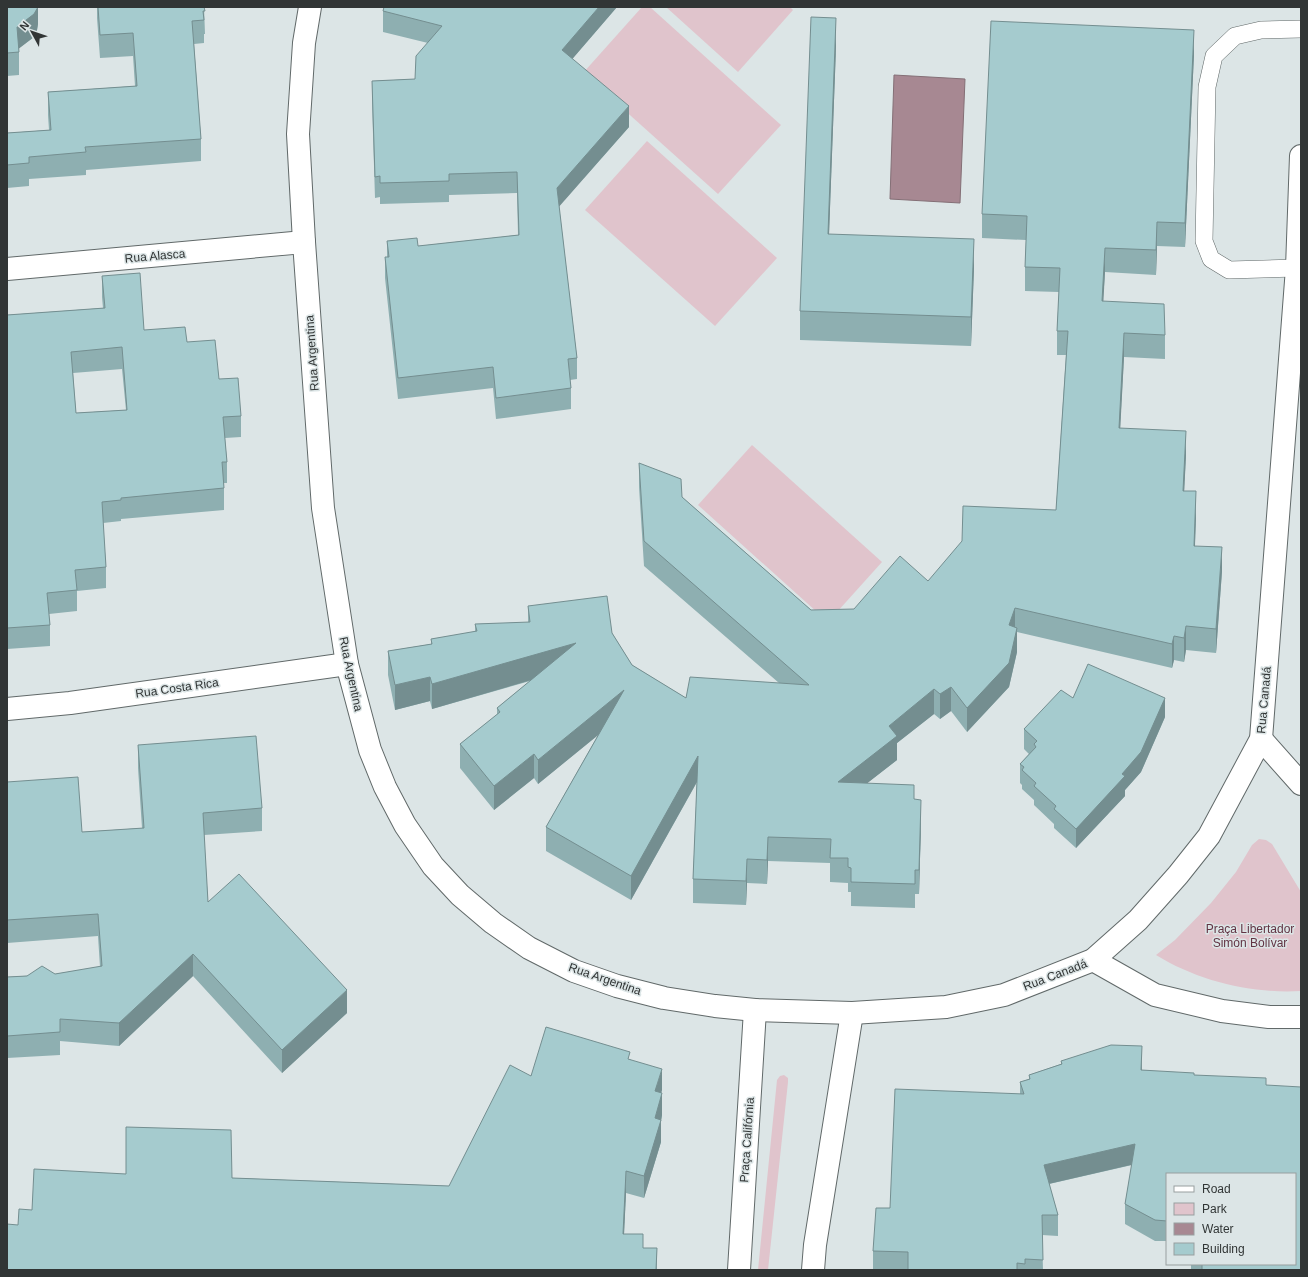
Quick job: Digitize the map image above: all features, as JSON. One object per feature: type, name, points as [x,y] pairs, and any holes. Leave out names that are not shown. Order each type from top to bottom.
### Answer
[{"type":"street","name":"Rua Argentina","points":[[310,7],[304,43],[298,134],[304,242],[323,508],[347,664],[370,750],[385,787],[405,825],[433,866],[460,895],[493,923],[529,948],[574,970],[617,986],[664,998],[715,1006],[755,1010],[852,1013]]},
{"type":"street","name":"Rua Canadá","points":[[852,1013],[946,1007],[1004,995],[1093,960],[1138,920],[1178,875],[1204,842],[1261,739],[1299,268],[1301,156]]},
{"type":"street","name":"Rua Alasca","points":[[7,269],[304,242]]},
{"type":"street","name":"Rua Costa Rica","points":[[7,709],[70,703],[347,664]]},
{"type":"street","points":[[1261,739],[1301,784]]},
{"type":"street","points":[[1093,960],[1155,995],[1222,1011],[1270,1017],[1301,1017]]},
{"type":"street","name":"Praça Califórnia","points":[[739,1270],[755,1010]]},
{"type":"street","points":[[813,1270],[815,1245],[852,1013]]},
{"type":"lane","points":[[1299,268],[1230,270],[1211,259],[1204,240],[1207,87],[1214,56],[1235,36],[1261,30],[1301,29]]},
{"type":"green space","points":[[642,7],[650,7],[781,125],[718,194],[583,73]]},
{"type":"green space","points":[[666,7],[790,7],[793,10],[738,72]]},
{"type":"green space","points":[[647,141],[777,258],[715,326],[585,210]]},
{"type":"green space","points":[[752,445],[882,562],[828,622],[698,505]]},
{"type":"green space","name":"Praça Libertador Simón Bolívar","points":[[1259,839],[1266,840],[1272,844],[1301,892],[1301,991],[1264,990],[1226,984],[1189,972],[1156,955],[1175,940],[1211,903],[1236,872],[1252,845]]},
{"type":"green space","points":[[784,1075],[788,1078],[788,1082],[768,1270],[758,1270],[777,1080],[780,1076]]},
{"type":"water","points":[[894,75],[965,79],[960,203],[890,199]]},
{"type":"building","points":[[7,7],[38,7],[34,14],[17,27],[19,52],[7,53]]},
{"type":"building","points":[[98,7],[204,7],[204,20],[192,21],[201,139],[85,147],[86,152],[29,157],[29,163],[7,165],[7,133],[51,130],[48,92],[137,86],[133,33],[100,35]]},
{"type":"building","points":[[384,7],[599,7],[562,50],[629,106],[557,188],[577,358],[568,359],[571,388],[496,398],[493,367],[398,378],[385,257],[389,257],[387,241],[417,238],[418,246],[519,235],[517,172],[449,174],[449,181],[380,183],[380,176],[375,177],[372,81],[415,79],[416,56],[442,26],[383,11]]},
{"type":"building","points":[[811,17],[836,18],[828,234],[974,239],[971,317],[800,311]]},
{"type":"building","points":[[991,21],[1194,30],[1185,223],[1157,222],[1156,250],[1105,248],[1102,301],[1164,304],[1165,335],[1124,333],[1119,428],[1186,431],[1183,491],[1196,491],[1194,546],[1222,547],[1216,629],[1186,626],[1184,638],[1174,636],[1172,644],[1015,608],[1009,625],[1017,628],[1009,663],[967,708],[951,687],[940,694],[934,689],[889,726],[897,736],[838,782],[914,785],[914,799],[921,800],[919,870],[915,870],[915,884],[851,882],[851,868],[848,867],[848,858],[830,858],[831,839],[768,837],[767,860],[747,859],[746,881],[693,879],[698,756],[631,876],[546,827],[624,690],[538,760],[534,754],[494,786],[460,744],[500,712],[497,708],[576,643],[432,684],[430,677],[395,685],[388,651],[432,644],[431,639],[477,631],[475,624],[530,622],[528,606],[607,596],[612,633],[632,665],[686,698],[690,677],[809,685],[644,541],[639,463],[681,479],[682,497],[811,610],[854,609],[900,556],[928,581],[962,541],[963,506],[1056,510],[1068,331],[1057,331],[1060,268],[1025,267],[1027,216],[982,214]]},
{"type":"building","points":[[140,273],[144,330],[185,327],[187,342],[215,340],[219,379],[238,378],[241,416],[223,417],[227,462],[222,462],[224,488],[121,498],[121,500],[102,502],[106,567],[75,570],[77,590],[47,593],[50,625],[7,628],[7,315],[105,308],[102,276]],"holes":[[[122,347],[127,410],[76,413],[71,352]]]},
{"type":"building","points":[[1088,664],[1165,698],[1141,752],[1122,774],[1125,776],[1076,829],[1054,809],[1056,806],[1034,786],[1036,783],[1022,770],[1024,767],[1020,764],[1036,747],[1034,744],[1037,741],[1024,729],[1061,690],[1073,698]]},
{"type":"building","points":[[256,736],[262,808],[203,813],[208,902],[239,874],[347,990],[282,1050],[193,954],[119,1023],[60,1019],[60,1032],[7,1036],[7,977],[27,976],[42,966],[55,974],[102,966],[98,914],[7,920],[7,782],[78,777],[82,832],[144,828],[138,745]]},
{"type":"building","points":[[546,1027],[630,1052],[628,1059],[662,1069],[655,1091],[662,1093],[655,1118],[661,1120],[644,1176],[626,1171],[623,1234],[643,1234],[643,1248],[657,1248],[656,1270],[7,1270],[7,1224],[18,1225],[19,1209],[32,1210],[34,1169],[126,1174],[126,1127],[231,1130],[232,1178],[449,1186],[510,1065],[531,1076]]},
{"type":"building","points":[[1111,1045],[1142,1046],[1141,1070],[1194,1073],[1194,1075],[1266,1078],[1266,1085],[1301,1087],[1301,1270],[1202,1270],[1202,1265],[1296,1265],[1296,1173],[1166,1173],[1166,1221],[1155,1220],[1125,1204],[1135,1144],[1044,1165],[1058,1215],[1042,1215],[1043,1260],[1025,1259],[1025,1264],[1017,1263],[1017,1270],[908,1270],[908,1252],[873,1251],[876,1208],[890,1208],[895,1089],[1024,1094],[1020,1082],[1030,1079],[1029,1075],[1062,1064],[1061,1061]]}]
